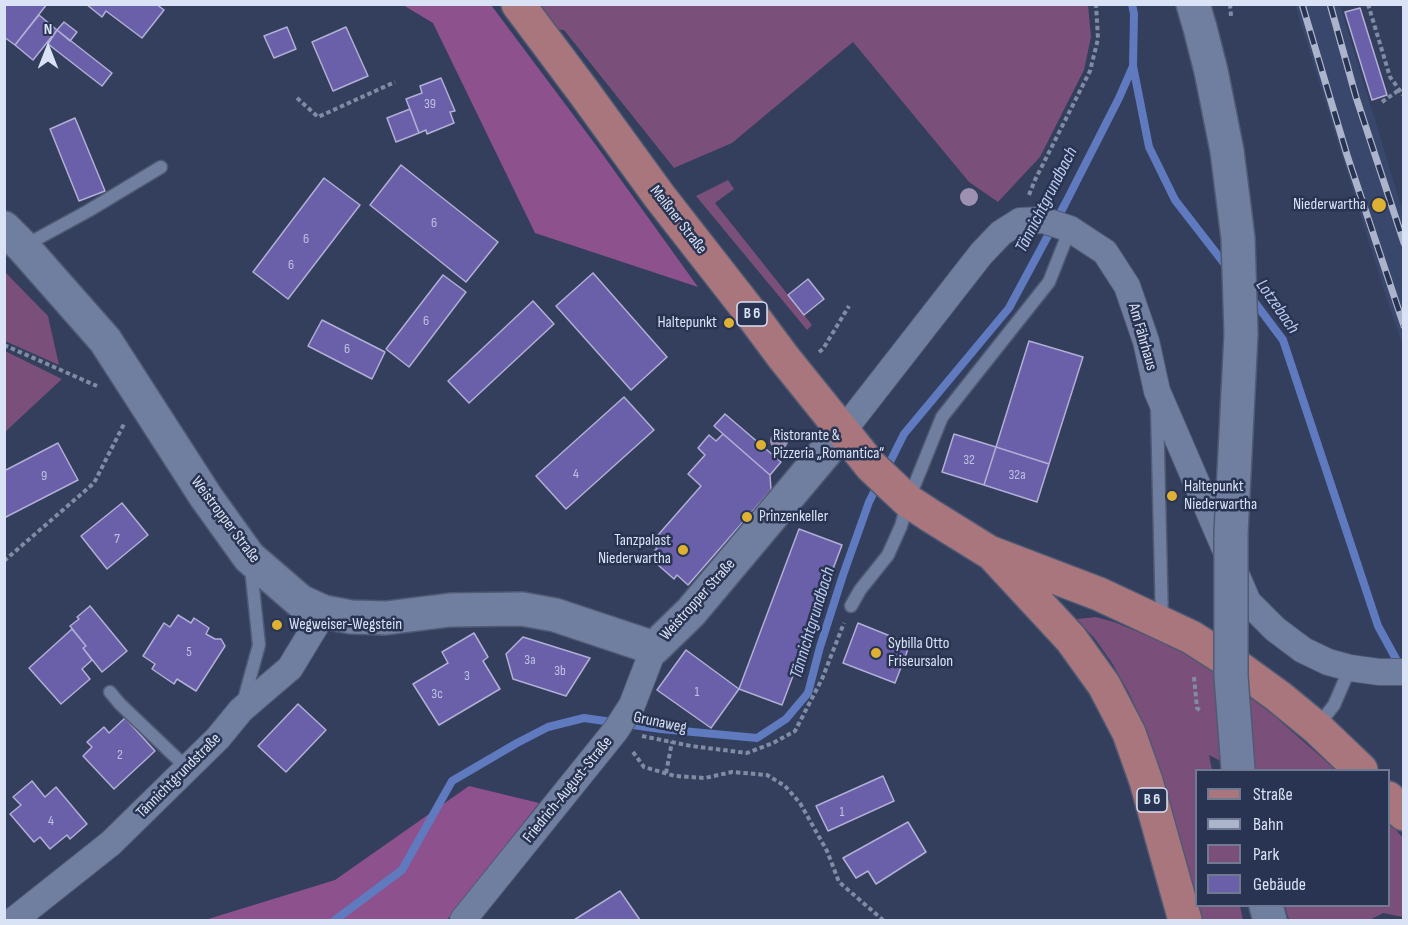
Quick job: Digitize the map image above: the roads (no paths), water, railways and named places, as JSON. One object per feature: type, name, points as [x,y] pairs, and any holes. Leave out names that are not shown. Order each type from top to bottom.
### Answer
[{"type":"main road","name":"Meißner Straße","points":[[518,4],[660,197],[843,431]]},
{"type":"main road","name":"B 6","points":[[843,431],[890,484],[989,552],[1071,639],[1104,685],[1129,733],[1146,781],[1185,921]]},
{"type":"main road","name":"B 6","points":[[989,552],[1099,594],[1191,637],[1278,696],[1317,728],[1359,769]]},
{"type":"main road","points":[[1390,799],[1404,814]]},
{"type":"street","points":[[1197,16],[1227,151],[1238,238],[1241,334],[1232,521],[1231,604],[1232,676],[1238,769]]},
{"type":"street","name":"Am Fährhaus","points":[[843,431],[981,254],[1001,233],[1032,221],[1070,229],[1105,252],[1127,286],[1146,341],[1157,391],[1248,602],[1275,629],[1304,650],[1328,662],[1350,668],[1391,672]]},
{"type":"street","name":"Weistropper Straße","points":[[14,237],[105,340],[206,497],[249,557],[300,602],[324,612],[351,617],[386,618],[450,610],[522,609],[555,615],[654,648],[691,612],[843,431]]},
{"type":"street","name":"Tännichtgrundstraße","points":[[14,921],[111,843],[218,738],[241,710],[290,668],[324,612]]},
{"type":"street","name":"Friedrich-August-Straße","points":[[463,921],[616,730],[632,705],[654,648]]},
{"type":"lane","points":[[14,237],[88,211],[161,167]]},
{"type":"lane","points":[[850,606],[888,555],[901,526],[890,484],[1049,282],[1070,229]]},
{"type":"lane","points":[[1157,391],[1162,623]]},
{"type":"lane","points":[[241,710],[259,645],[249,557]]},
{"type":"lane","points":[[1317,728],[1334,705],[1350,668]]},
{"type":"lane","points":[[110,692],[187,768]]},
{"type":"waterway","name":"Lotzebach","points":[[1132,4],[1134,14],[1133,66],[1149,147],[1175,200],[1227,267]]},
{"type":"waterway","name":"Tännichtgrundbach","points":[[886,470],[904,434],[1009,308],[1065,204],[1133,66]]},
{"type":"waterway","name":"Lotzebach","points":[[1250,296],[1283,340],[1378,626],[1401,668]]},
{"type":"waterway","name":"Tännichtgrundbach","points":[[335,920],[402,870],[452,781],[548,727],[584,718],[661,729],[757,738],[786,719],[808,693],[843,575],[869,502],[878,484]]},
{"type":"railway","points":[[1302,4],[1347,155],[1404,326]]},
{"type":"railway","points":[[1330,4],[1356,97],[1404,243]]},
{"type":"place","name":"Niederwartha","points":[[1379,205]]},
{"type":"place","name":"Haltepunkt","points":[[729,323]]},
{"type":"place","name":"Ristorante & Pizzeria „Romantica“","points":[[761,445]]},
{"type":"place","name":"Haltepunkt Niederwartha","points":[[1172,496]]},
{"type":"place","name":"Prinzenkeller","points":[[747,517]]},
{"type":"place","name":"Tanzpalast Niederwartha","points":[[683,550]]},
{"type":"place","name":"Wegweiser-Wegstein","points":[[277,625]]},
{"type":"place","name":"Sybilla Otto Friseursalon","points":[[876,653]]}]
